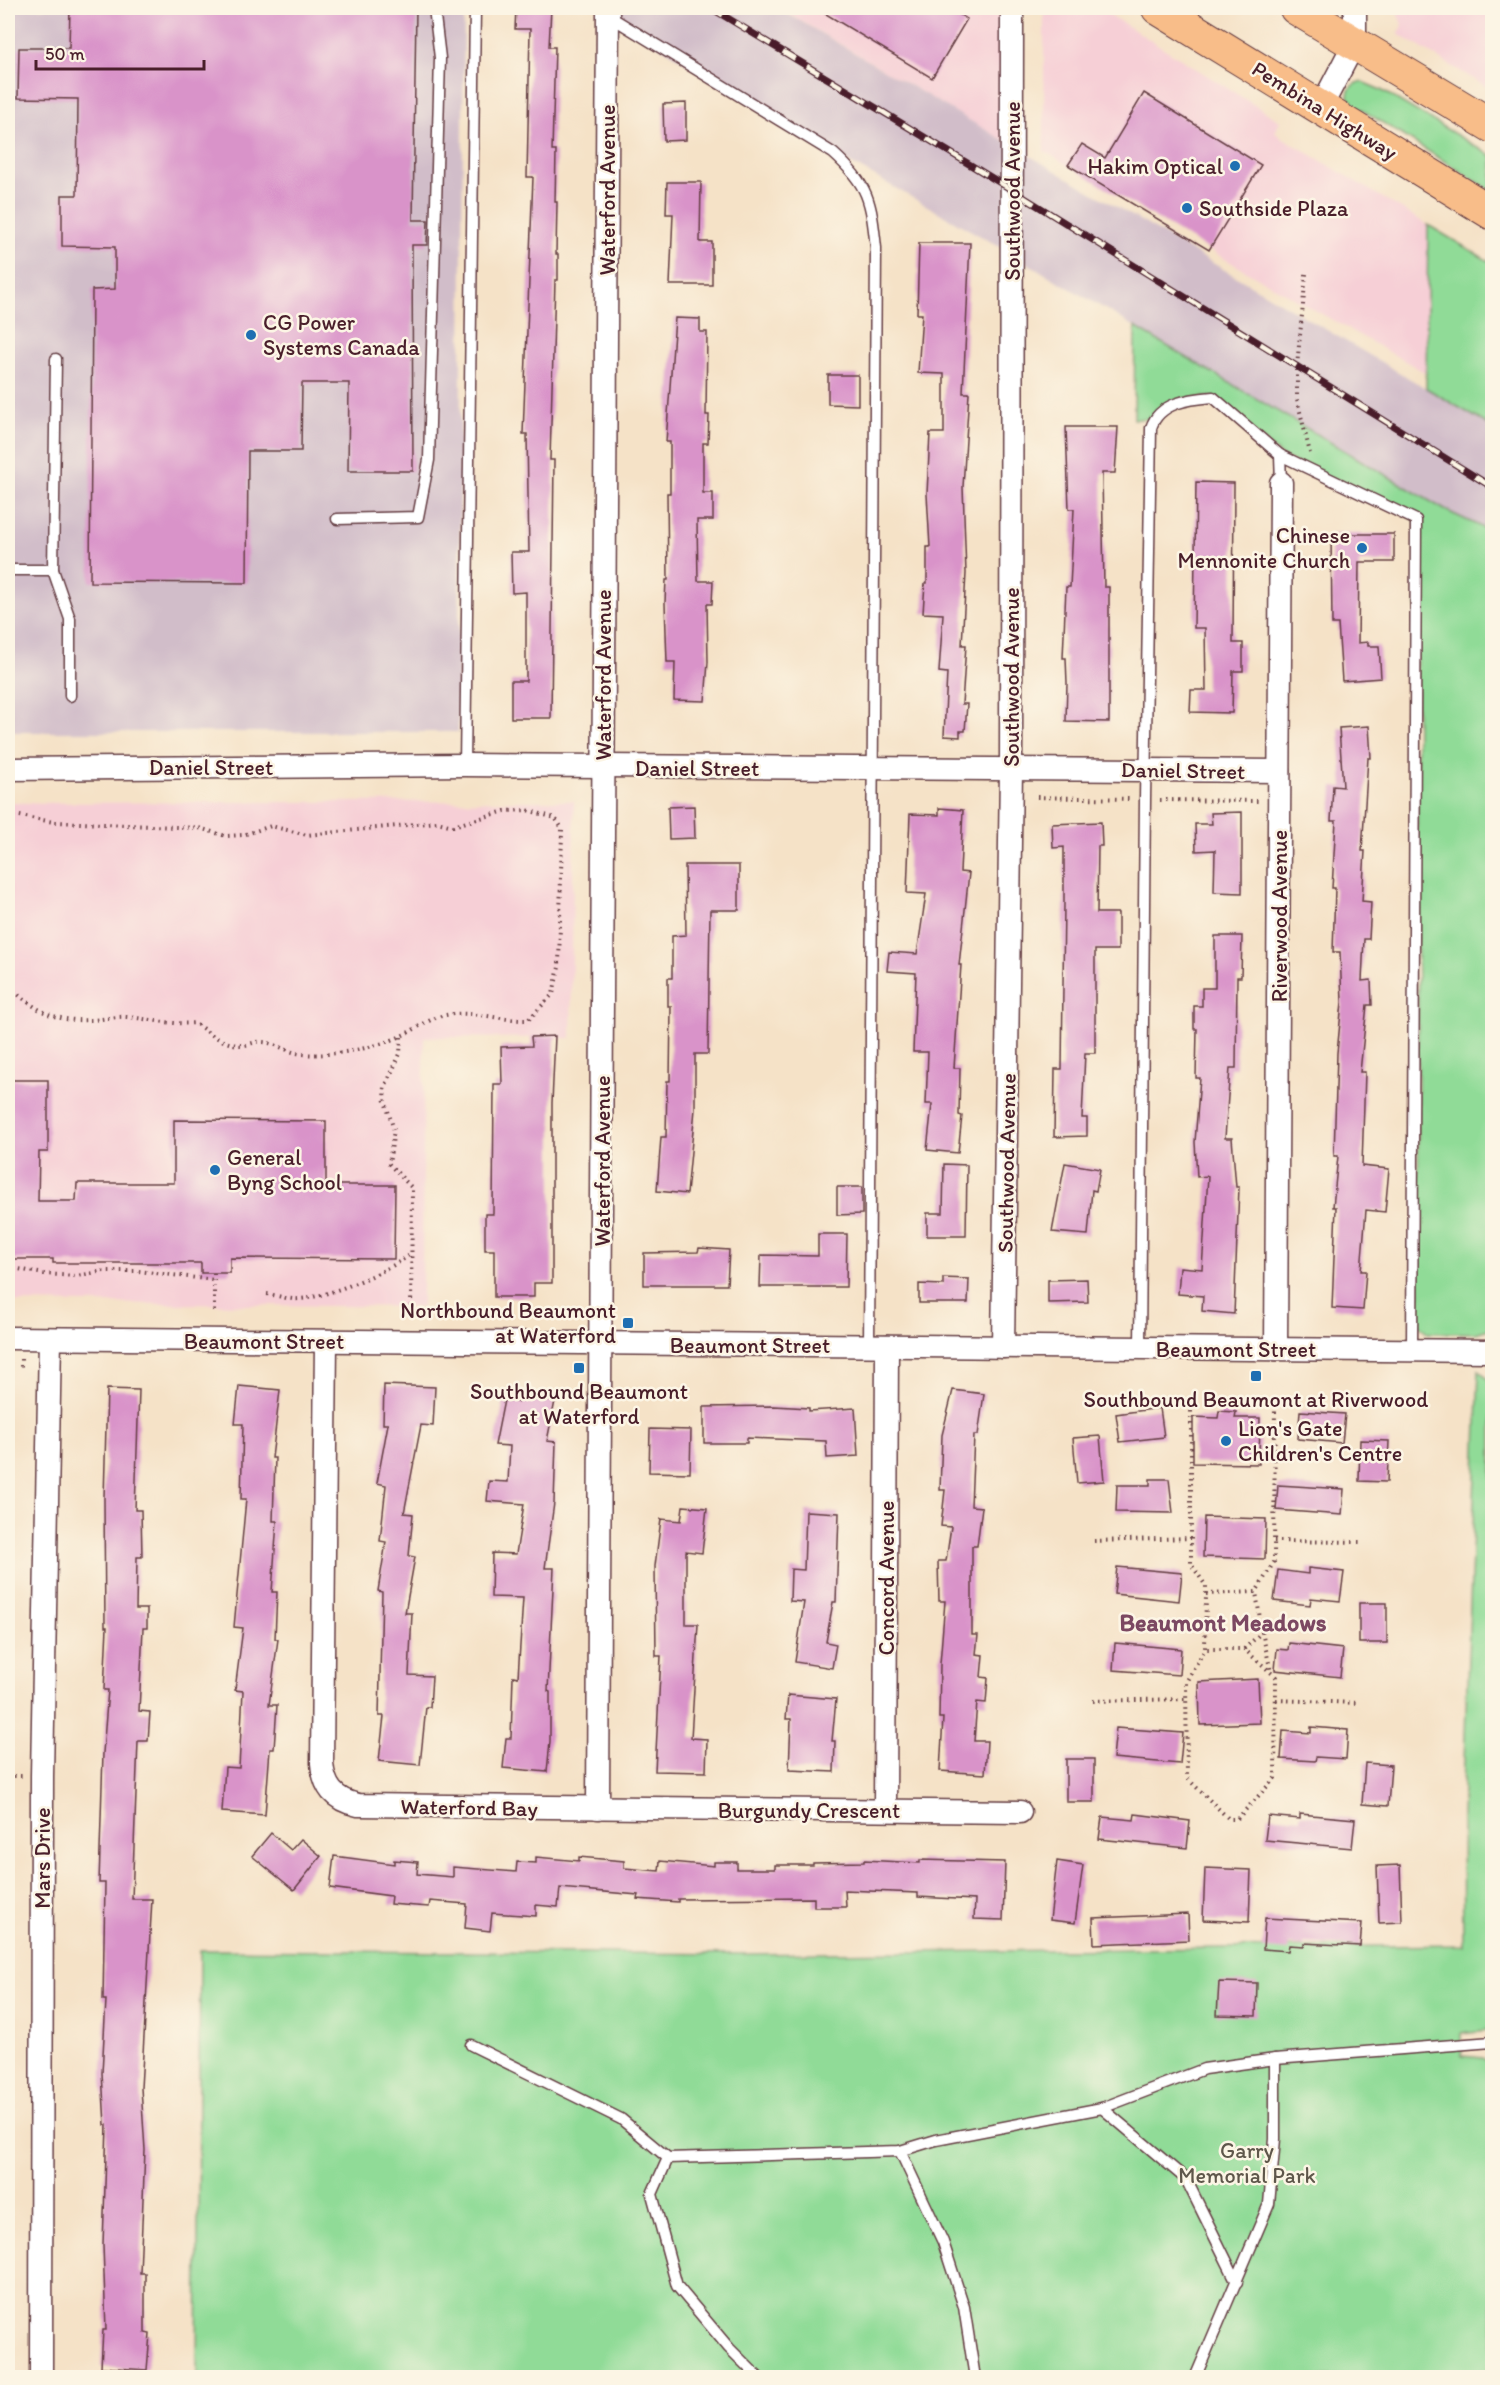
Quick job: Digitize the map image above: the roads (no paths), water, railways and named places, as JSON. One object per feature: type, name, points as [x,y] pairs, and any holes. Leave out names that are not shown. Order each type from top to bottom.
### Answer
[{"type":"main road","name":"Pembina Highway","points":[[1158,8],[1322,107],[1486,213]]},
{"type":"main road","points":[[1296,8],[1492,126]]},
{"type":"street","name":"Southwood Avenue","points":[[1003,1347],[1011,769],[1012,8]]},
{"type":"street","points":[[1322,107],[1354,42],[1355,8]]},
{"type":"street","name":"Waterford Avenue","points":[[602,1344],[602,767],[608,11]]},
{"type":"street","name":"Riverwood Avenue","points":[[1276,1349],[1281,483]]},
{"type":"street","name":"Daniel Street","points":[[8,769],[465,765],[1279,771]]},
{"type":"street","name":"Beaumont Street","points":[[8,1338],[1492,1351]]},
{"type":"street","name":"Mars Drive","points":[[41,2378],[42,1776],[50,1339]]},
{"type":"street","name":"Waterford Bay","points":[[326,1341],[322,1763],[324,1779],[332,1794],[345,1803],[358,1805],[598,1808]]},
{"type":"street","points":[[598,1808],[602,1344]]},
{"type":"street","name":"Concord Avenue","points":[[878,1346],[885,1810]]},
{"type":"street","name":"Burgundy Crescent","points":[[598,1808],[1020,1812]]},
{"type":"lane","points":[[337,519],[418,517],[429,460],[440,58],[434,8]]},
{"type":"lane","points":[[465,765],[475,8]]},
{"type":"lane","points":[[608,11],[833,153],[854,172],[865,189],[872,213],[876,248],[872,768],[878,1346]]},
{"type":"lane","points":[[56,359],[53,570],[70,619],[70,696]]},
{"type":"lane","points":[[1140,1348],[1145,770],[1151,440],[1154,419],[1181,399],[1213,397],[1280,455],[1416,520],[1412,1350]]},
{"type":"lane","points":[[1280,455],[1281,483]]},
{"type":"lane","points":[[8,570],[53,570]]},
{"type":"lane","points":[[471,2045],[621,2119],[668,2158],[900,2151],[936,2140],[1102,2108],[1204,2069],[1275,2059],[1492,2042]]},
{"type":"lane","points":[[1195,2378],[1269,2204],[1275,2139],[1275,2059]]},
{"type":"lane","points":[[1102,2108],[1186,2180],[1237,2282]]},
{"type":"lane","points":[[900,2151],[943,2242],[964,2307],[975,2378]]},
{"type":"lane","points":[[668,2158],[652,2194],[677,2286],[729,2348],[759,2378]]},
{"type":"railway","points":[[711,8],[1012,190],[1492,487]]},
{"type":"place","name":"Hakim Optical","points":[[1235,166]]},
{"type":"place","name":"Southside Plaza","points":[[1187,208]]},
{"type":"place","name":"CG Power Systems Canada","points":[[251,335]]},
{"type":"place","name":"Chinese Mennonite Church","points":[[1362,548]]},
{"type":"place","name":"General Byng School","points":[[215,1170]]},
{"type":"place","name":"Northbound Beaumont at Waterford","points":[[628,1323]]},
{"type":"place","name":"Southbound Beaumont at Waterford","points":[[579,1368]]},
{"type":"place","name":"Southbound Beaumont at Riverwood","points":[[1256,1376]]},
{"type":"place","name":"Lion's Gate Children's Centre","points":[[1226,1441]]},
{"type":"district","name":"Beaumont Meadows","points":[[1223,1623]]},
{"type":"park label","name":"Garry Memorial Park","points":[[1247,2162]]}]
